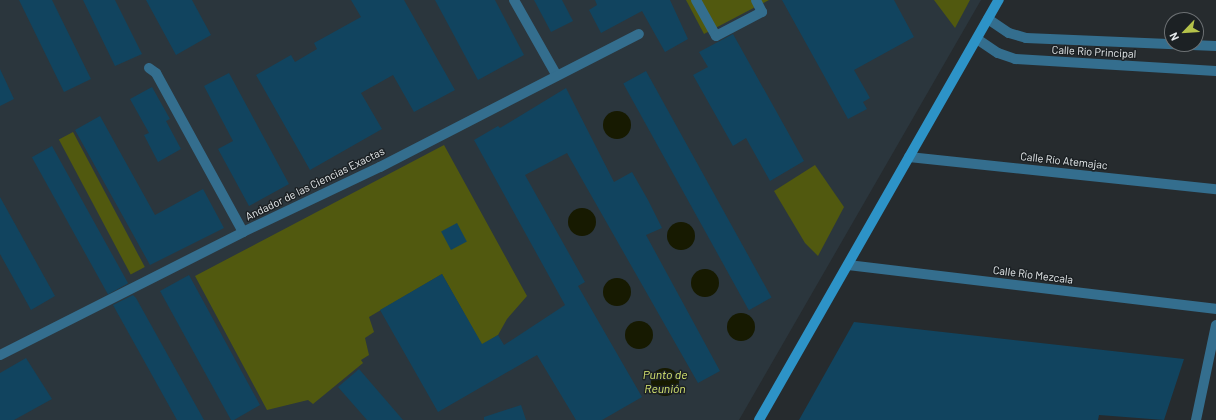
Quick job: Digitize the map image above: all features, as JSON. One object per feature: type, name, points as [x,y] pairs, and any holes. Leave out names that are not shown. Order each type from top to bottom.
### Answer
[{"type":"main road","points":[[759,420],[999,0]]},
{"type":"street","points":[[514,0],[557,76]]},
{"type":"street","points":[[696,0],[716,36],[762,12],[756,0]]},
{"type":"street","name":"Calle Río Principal","points":[[988,19],[1009,33],[1026,38],[1216,46]]},
{"type":"street","name":"Andador de las Ciencias Exactas","points":[[0,355],[243,232],[380,167],[639,34]]},
{"type":"street","name":"Calle Río Principal","points":[[977,39],[998,53],[1015,60],[1216,71]]},
{"type":"street","points":[[149,68],[160,80],[243,232]]},
{"type":"street","name":"Calle Río Atemajac","points":[[909,156],[1216,189]]},
{"type":"street","name":"Calle Río Mezcala","points":[[848,265],[1216,309]]},
{"type":"street","points":[[1196,420],[1216,325]]},
{"type":"shaded area","points":[[0,0],[981,0],[739,420],[0,420]]},
{"type":"green space","points":[[686,0],[769,0],[704,34]]},
{"type":"green space","points":[[934,0],[970,0],[955,28]]},
{"type":"green space","points":[[73,132],[145,267],[131,275],[59,140]]},
{"type":"green space","points":[[444,145],[527,296],[507,319],[498,335],[482,345],[442,274],[369,317],[374,332],[365,338],[369,355],[361,360],[363,363],[313,404],[308,400],[267,410],[195,276]]},
{"type":"green space","points":[[815,165],[844,207],[818,256],[805,243],[774,191]]},
{"type":"water","points":[[617,111],[627,115],[631,125],[627,135],[617,139],[607,135],[603,125],[607,115]]},
{"type":"water","points":[[582,208],[592,212],[596,222],[592,232],[582,236],[572,232],[568,222],[572,212]]},
{"type":"water","points":[[681,222],[691,226],[695,236],[691,246],[681,250],[671,246],[667,236],[671,226]]},
{"type":"water","points":[[705,269],[715,273],[719,283],[715,293],[705,297],[695,293],[691,283],[695,273]]},
{"type":"water","points":[[617,278],[627,282],[631,292],[627,302],[617,306],[607,302],[603,292],[607,282]]},
{"type":"water","points":[[741,313],[751,317],[755,327],[751,337],[741,341],[731,337],[727,327],[731,317]]},
{"type":"water","name":"Punto de Reunión","points":[[639,321],[649,325],[653,335],[649,345],[639,349],[629,345],[625,335],[629,325]]},
{"type":"water","name":"Punto de Reunión","points":[[665,368],[675,372],[679,382],[675,392],[665,396],[655,392],[651,382],[655,372]]},
{"type":"building","points":[[19,0],[52,0],[91,79],[64,92]]},
{"type":"building","points":[[83,0],[115,0],[142,54],[115,66]]},
{"type":"building","points":[[146,0],[192,0],[211,35],[176,55]]},
{"type":"building","points":[[351,0],[404,0],[455,90],[414,112],[393,75],[361,93],[382,129],[310,170],[256,75],[291,55],[295,62],[317,49],[314,43],[361,17]]},
{"type":"building","points":[[435,0],[495,0],[524,55],[478,80]]},
{"type":"building","points":[[534,0],[562,0],[573,21],[551,32]]},
{"type":"building","points":[[595,0],[670,0],[688,39],[665,52],[642,11],[601,33],[589,10],[597,5]]},
{"type":"building","points":[[782,0],[894,0],[914,37],[854,70],[870,98],[863,102],[867,109],[848,119]]},
{"type":"building","points":[[733,34],[804,161],[770,181],[746,138],[733,146],[693,75],[708,67],[699,52]]},
{"type":"building","points":[[0,69],[14,99],[0,106]]},
{"type":"building","points":[[646,71],[772,298],[749,310],[623,84]]},
{"type":"building","points":[[229,73],[289,184],[249,206],[218,149],[233,141],[204,86]]},
{"type":"building","points":[[152,87],[170,119],[166,121],[181,149],[158,162],[144,135],[149,133],[130,99]]},
{"type":"building","points":[[566,88],[614,182],[632,172],[648,200],[662,228],[646,235],[720,371],[698,383],[567,153],[525,175],[585,282],[578,286],[642,397],[602,420],[576,420],[537,355],[438,412],[380,310],[442,274],[482,344],[498,335],[504,345],[565,305],[474,140],[498,126],[500,128]]},
{"type":"building","points":[[100,116],[155,215],[203,189],[224,228],[150,265],[75,130]]},
{"type":"building","points":[[52,146],[128,283],[108,294],[32,157]]},
{"type":"building","points":[[0,197],[55,296],[31,310],[0,254]]},
{"type":"building","points":[[457,223],[467,242],[451,250],[441,231]]},
{"type":"building","points":[[189,275],[260,405],[234,420],[231,420],[160,291]]},
{"type":"building","points":[[133,295],[204,420],[177,420],[113,305]]},
{"type":"building","points":[[854,322],[1184,359],[1164,420],[1099,415],[1098,420],[799,420]]},
{"type":"building","points":[[26,358],[52,399],[14,420],[0,420],[0,373]]},
{"type":"building","points":[[359,369],[403,420],[367,420],[338,387]]},
{"type":"building","points":[[521,405],[526,420],[484,420],[484,417]]}]
